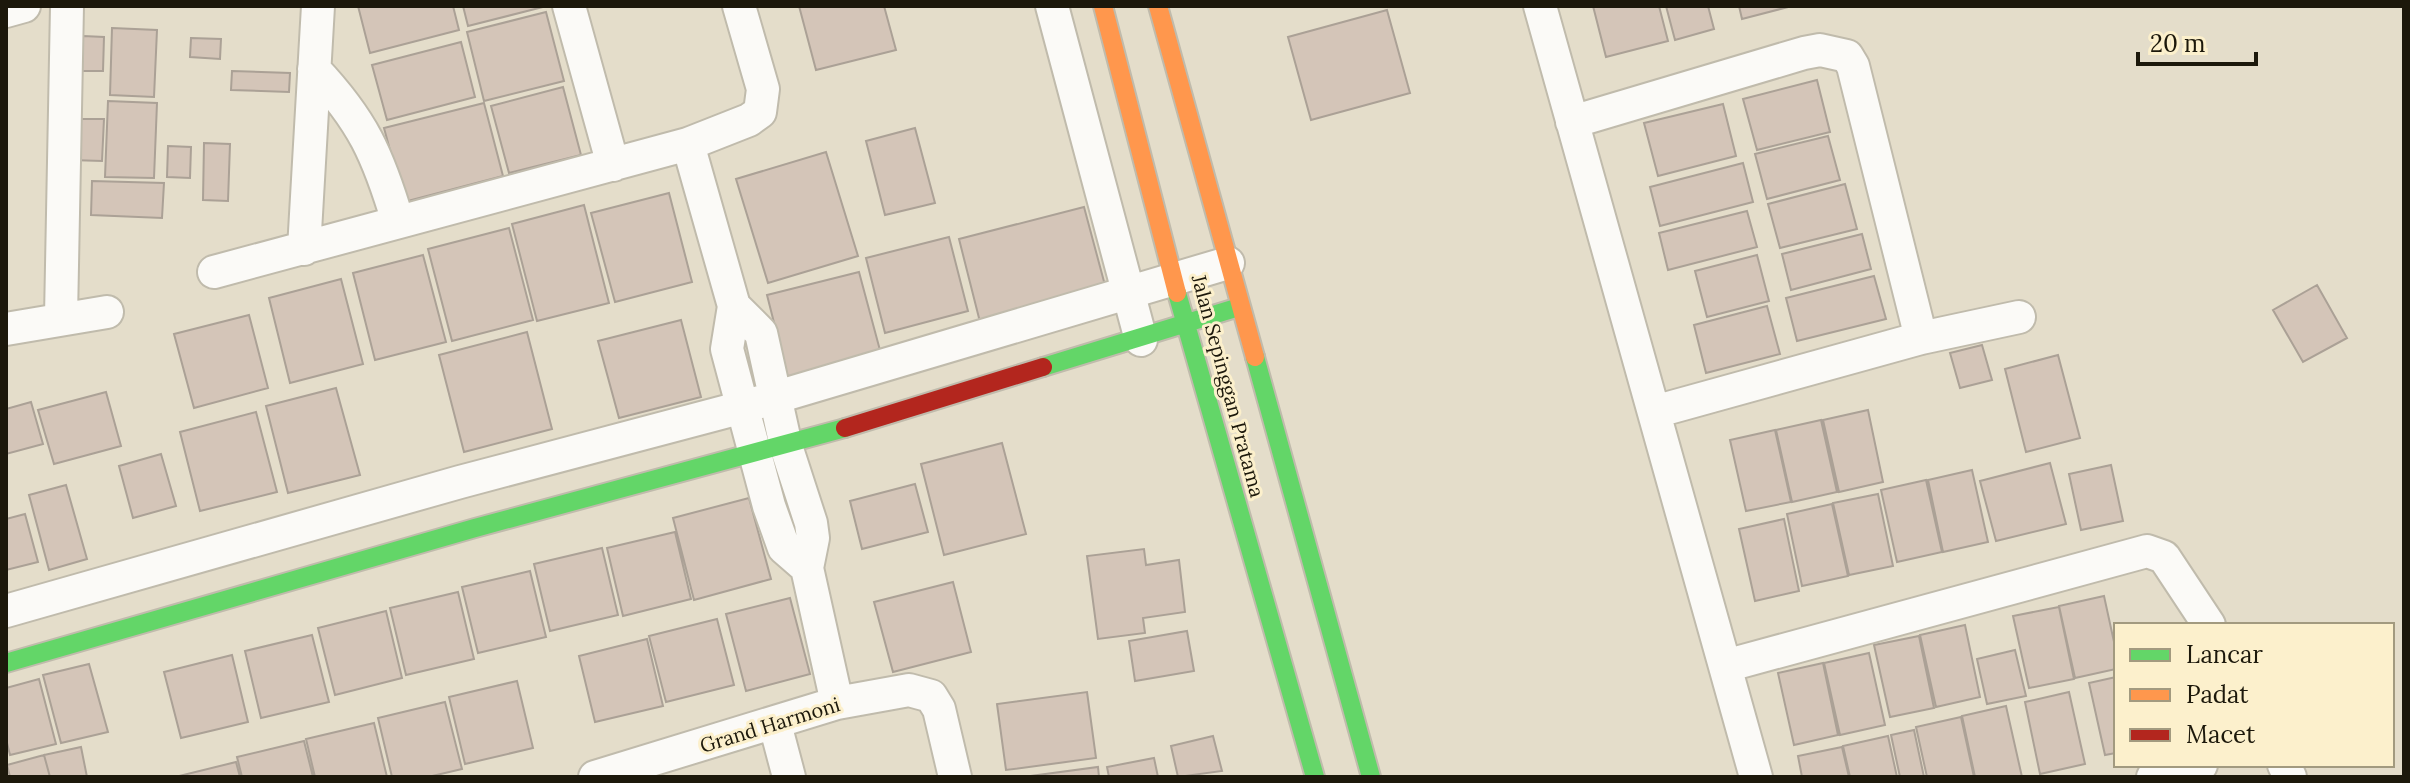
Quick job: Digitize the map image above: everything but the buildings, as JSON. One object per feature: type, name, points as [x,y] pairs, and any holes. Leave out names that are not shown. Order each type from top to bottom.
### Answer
[{"type":"street","points":[[6,11],[24,6]]},
{"type":"street","points":[[61,317],[67,6]]},
{"type":"street","points":[[304,249],[318,6]]},
{"type":"street","points":[[569,6],[613,165]]},
{"type":"street","points":[[214,272],[688,144],[749,120],[763,103],[763,89],[739,6]]},
{"type":"street","points":[[1052,6],[1141,340]]},
{"type":"street","name":"Jalan Sepinggan Pratama","points":[[1158,6],[1371,777]]},
{"type":"street","points":[[1540,6],[1756,777]]},
{"type":"street","name":"Jalan Sepinggan Pratama","points":[[1113,8],[1186,326],[1315,777]]},
{"type":"street","points":[[1572,122],[1804,53],[1820,50],[1847,56],[1853,66],[1921,338]]},
{"type":"street","points":[[314,69],[359,121],[380,161],[398,222]]},
{"type":"street","points":[[688,144],[734,306],[726,344],[755,453],[780,541],[807,568]]},
{"type":"street","points":[[6,611],[460,482],[743,407],[1228,263]]},
{"type":"street","points":[[734,306],[761,333],[786,446],[813,530],[807,568],[837,703]]},
{"type":"street","points":[[6,663],[111,630],[786,446],[1141,340],[1239,307]]},
{"type":"street","points":[[7,328],[107,312]]},
{"type":"street","points":[[1654,412],[1921,338],[2019,317]]},
{"type":"street","points":[[1725,666],[2147,551],[2164,557],[2208,623]]},
{"type":"street","points":[[98,586],[111,630]]},
{"type":"street","name":"Grand Harmoni","points":[[595,777],[837,703],[909,690],[931,696],[939,709],[955,777]]},
{"type":"street","points":[[775,724],[789,777]]},
{"type":"street","points":[[2153,777],[2193,767]]},
{"type":"traffic: fast","points":[[1177,293],[1315,777]]},
{"type":"traffic: fast","points":[[1043,367],[1239,307]]},
{"type":"traffic: fast","points":[[1255,357],[1371,777]]},
{"type":"traffic: fast","points":[[6,663],[475,528],[845,428]]},
{"type":"traffic: slow","points":[[1103,6],[1177,293]]},
{"type":"traffic: slow","points":[[1158,6],[1255,357]]},
{"type":"traffic: jam","points":[[845,428],[1043,367]]}]
